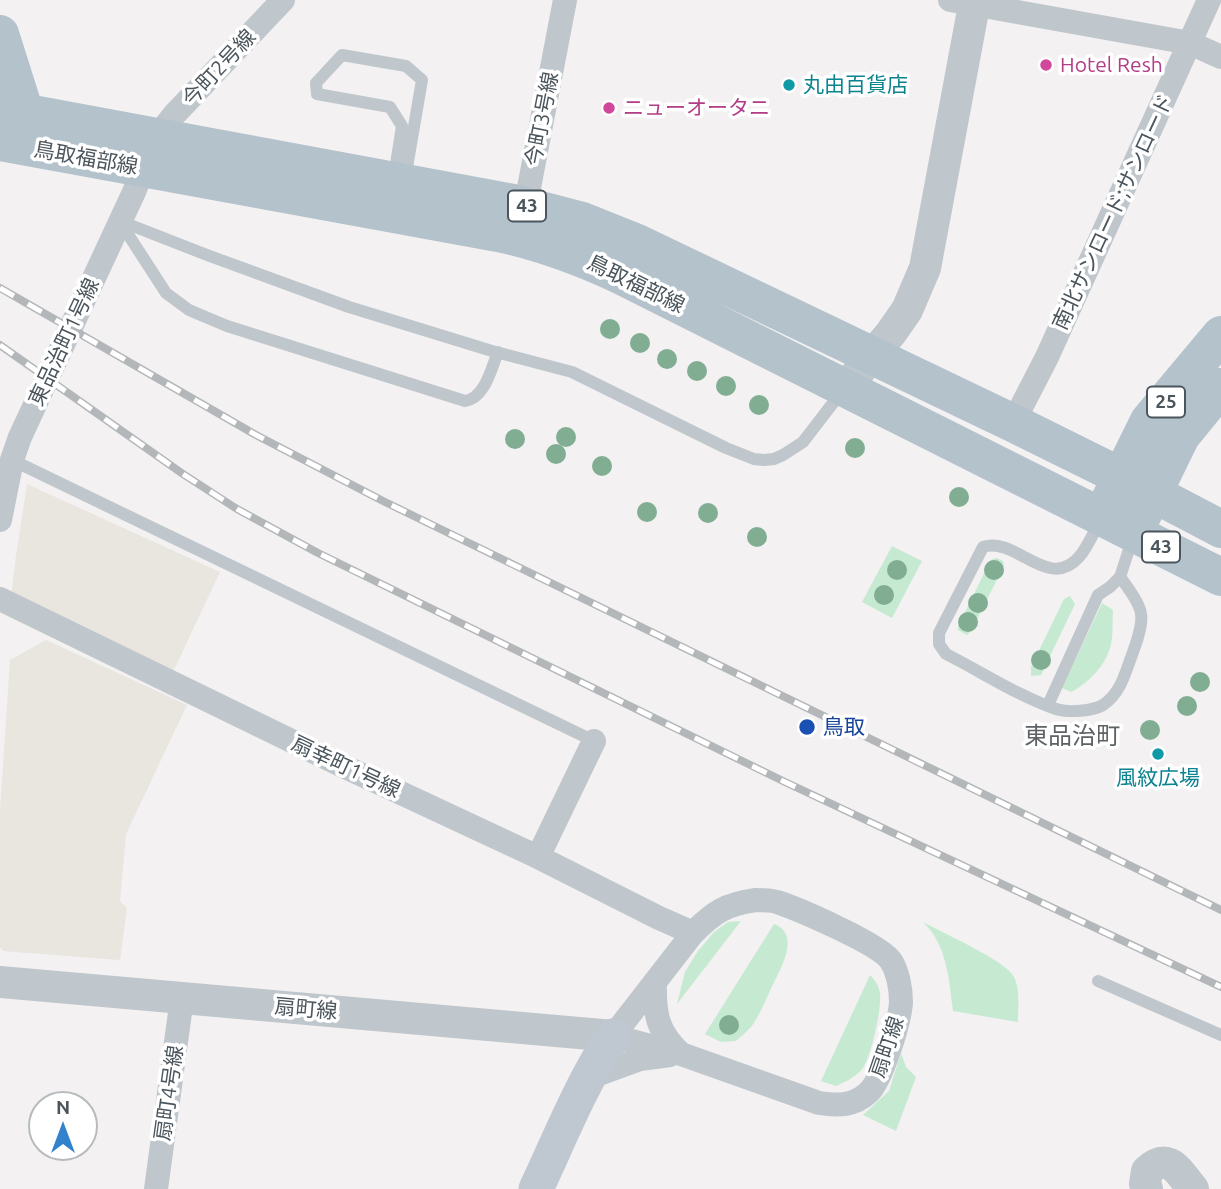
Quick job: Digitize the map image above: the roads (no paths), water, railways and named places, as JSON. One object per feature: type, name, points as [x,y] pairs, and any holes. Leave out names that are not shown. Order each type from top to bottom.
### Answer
[{"type":"main road","points":[[0,34],[13,111]]},
{"type":"main road","name":"鳥取福部線","points":[[13,111],[150,152],[522,221],[582,221],[628,239],[872,355],[1215,522]]},
{"type":"main road","name":"鳥取福部線","points":[[0,142],[150,152],[399,181],[522,221],[561,250],[601,266],[1221,577]]},
{"type":"main road","name":"25","points":[[1117,526],[1137,485],[1149,421],[1221,335]]},
{"type":"main road","name":"25","points":[[1137,485],[1221,387]]},
{"type":"main road","points":[[536,1189],[588,1078],[613,1036]]},
{"type":"street","name":"今町2号線","points":[[150,152],[174,115],[283,0]]},
{"type":"street","name":"今町3号線","points":[[522,221],[565,0]]},
{"type":"street","name":"南北サンロード;サンロード","points":[[1013,423],[1047,357],[1209,0]]},
{"type":"street","points":[[845,388],[891,334],[907,310],[925,268],[967,1],[1190,43],[1221,57]]},
{"type":"street","name":"東品治町1号線","points":[[0,520],[12,460],[20,437],[150,152]]},
{"type":"street","name":"扇幸町1号線","points":[[0,599],[693,933]]},
{"type":"street","points":[[538,857],[594,741]]},
{"type":"street","name":"扇町線","points":[[0,982],[613,1036],[681,1054],[819,1103],[835,1106],[850,1104],[870,1091],[880,1077],[901,1003],[899,983],[890,960],[879,950],[841,930],[774,901],[737,902],[721,908],[693,933],[613,1036]]},
{"type":"street","points":[[655,982],[654,1004],[658,1020],[665,1036],[681,1054]]},
{"type":"street","name":"扇町4号線","points":[[156,1189],[181,998]]},
{"type":"street","points":[[588,1078],[640,1059],[681,1054]]},
{"type":"street","points":[[1147,1189],[1144,1184],[1147,1171],[1158,1163],[1166,1162],[1170,1163],[1193,1189]]},
{"type":"lane","points":[[342,55],[406,66],[422,80],[399,181],[402,126],[390,107],[317,94],[316,83],[342,55]]},
{"type":"lane","points":[[120,221],[166,293],[189,310],[227,326],[465,401],[474,399],[481,391],[498,352]]},
{"type":"lane","points":[[120,221],[349,307],[572,372],[735,453],[764,460],[783,455],[803,442],[845,388]]},
{"type":"lane","points":[[12,460],[594,741]]},
{"type":"lane","points":[[1117,526],[1120,577],[1141,614],[1137,643],[1125,675],[1116,693],[1102,706],[1077,711],[1058,710],[946,653],[939,644],[939,633],[983,547],[1002,546],[1049,569],[1066,567],[1117,526]]},
{"type":"lane","points":[[1048,705],[1098,595],[1120,577]]},
{"type":"lane","points":[[1098,981],[1221,1035]]},
{"type":"railway","points":[[0,288],[256,435],[383,501],[1221,910]]},
{"type":"railway","points":[[0,345],[183,474],[237,509],[318,553],[785,782],[1221,987]]},
{"type":"place","name":"Hotel Resh","points":[[1046,65]]},
{"type":"place","name":"丸由百貨店","points":[[789,85]]},
{"type":"place","name":"ニューオータニ","points":[[609,108]]},
{"type":"place","name":"鳥取","points":[[807,727]]},
{"type":"place","name":"風紋広場","points":[[1158,754]]},
{"type":"district","name":"東品治町","points":[[1072,736]]}]
